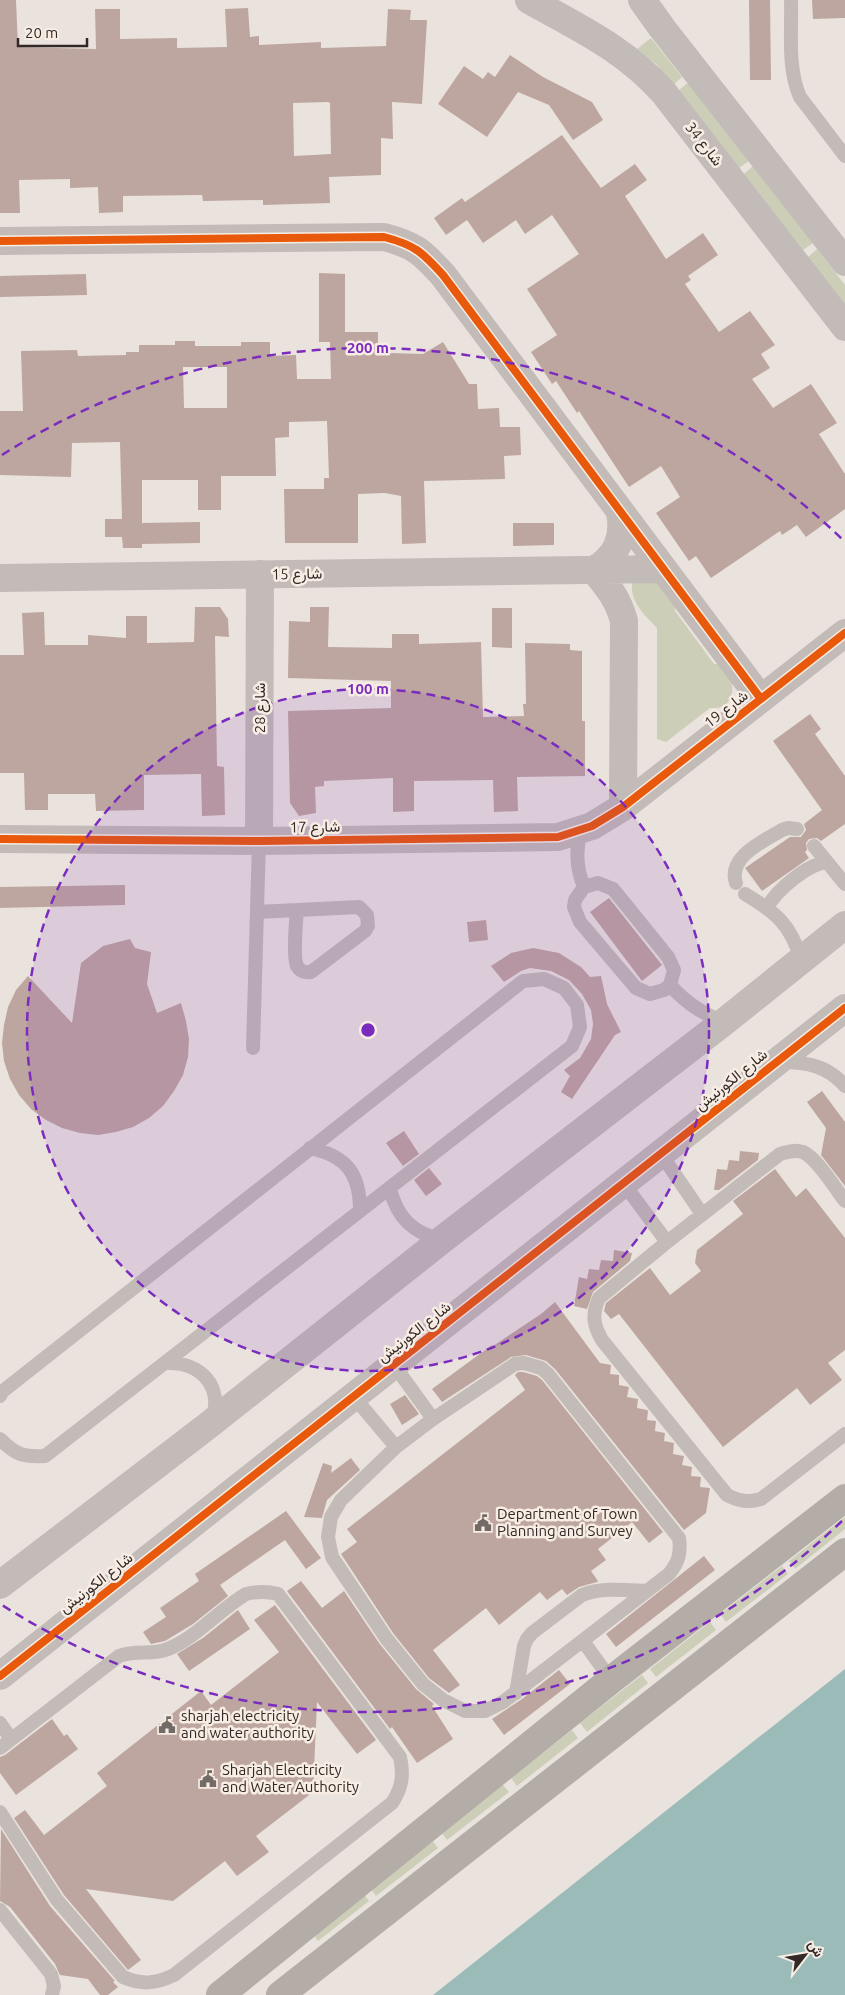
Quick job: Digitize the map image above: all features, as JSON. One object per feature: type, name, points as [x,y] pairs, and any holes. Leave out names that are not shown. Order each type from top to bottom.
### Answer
[{"type":"main road","points":[[220,1995],[611,1680],[845,1498]]},
{"type":"main road","points":[[280,1995],[845,1552]]},
{"type":"street","name":"شارع 34","points":[[529,0],[614,48],[649,76],[664,92],[845,327]]},
{"type":"street","points":[[536,0],[548,0]]},
{"type":"street","points":[[642,0],[662,28],[841,253]]},
{"type":"street","points":[[0,241],[384,237],[406,242],[422,252],[443,275],[761,700]]},
{"type":"street","points":[[620,513],[622,525],[617,547],[612,556],[594,570],[611,590],[619,604],[624,621],[623,806]]},
{"type":"street","name":"شارع 15","points":[[0,578],[662,569]]},
{"type":"street","name":"شارع 28","points":[[259,841],[260,574]]},
{"type":"street","name":"شارع 19","points":[[623,806],[845,634]]},
{"type":"street","name":"شارع 17","points":[[0,839],[259,841],[558,837],[581,831],[608,817],[623,806]]},
{"type":"street","points":[[0,1585],[210,1424],[724,1022],[845,924]]},
{"type":"street","name":"شارع الكورنيش","points":[[0,1676],[845,1008]]},
{"type":"lane","points":[[791,0],[793,72],[796,89],[845,156]]},
{"type":"lane","points":[[736,882],[734,871],[740,859],[782,830],[788,828],[797,829]]},
{"type":"lane","points":[[581,831],[578,842],[577,865],[584,887]]},
{"type":"lane","points":[[253,1048],[259,841]]},
{"type":"lane","points":[[814,846],[845,884]]},
{"type":"lane","points":[[767,908],[779,892],[810,867],[827,862]]},
{"type":"lane","points":[[598,883],[612,889],[668,957],[674,970],[670,985],[658,993],[643,992],[636,988],[576,915],[575,900],[584,887],[598,883]]},
{"type":"lane","points":[[745,894],[778,916],[798,946],[801,960]]},
{"type":"lane","points":[[257,912],[297,910],[358,907],[367,915],[368,926],[365,931],[311,972],[306,972],[302,971],[296,963],[297,910]]},
{"type":"lane","points":[[0,1396],[3,1390],[523,981],[544,979],[564,988],[577,1005],[580,1026],[572,1046],[45,1456],[28,1457],[12,1451],[0,1439]]},
{"type":"lane","points":[[670,985],[688,1003],[711,1018],[724,1022]]},
{"type":"lane","points":[[776,1063],[808,1064],[823,1068],[837,1077],[845,1086]]},
{"type":"lane","points":[[310,1148],[326,1151],[339,1158],[349,1168],[357,1181],[360,1195],[360,1211]]},
{"type":"lane","points":[[845,1201],[814,1160],[804,1152],[792,1150],[780,1154],[702,1214],[600,1298],[594,1314],[596,1330],[727,1495],[737,1501],[749,1502],[761,1499],[845,1434]]},
{"type":"lane","points":[[662,1154],[702,1214]]},
{"type":"lane","points":[[624,1184],[667,1242]]},
{"type":"lane","points":[[390,1189],[393,1202],[407,1224],[424,1235],[443,1240]]},
{"type":"lane","points":[[166,1362],[188,1365],[206,1378],[212,1388],[215,1400],[215,1412],[210,1424]]},
{"type":"lane","points":[[524,1363],[541,1368],[548,1374],[679,1538],[679,1557],[669,1574],[516,1693],[495,1707],[475,1712],[465,1711],[443,1700],[423,1684],[386,1638],[332,1557],[328,1537],[331,1517],[341,1500],[396,1447],[433,1419],[515,1364],[524,1363]]},
{"type":"lane","points":[[394,1365],[433,1419]]},
{"type":"lane","points":[[354,1397],[396,1447]]},
{"type":"lane","points":[[516,1693],[524,1646],[532,1633],[582,1595],[589,1592],[605,1590],[647,1591]]},
{"type":"lane","points":[[0,1748],[119,1656],[135,1651],[160,1652],[168,1649],[185,1640],[246,1594],[268,1591],[278,1594],[400,1757],[403,1769],[402,1781],[392,1804],[174,1975],[162,1981],[149,1984],[135,1982],[122,1977],[54,1895],[0,1812]]},
{"type":"lane","points":[[583,1641],[611,1680]]},
{"type":"lane","points":[[0,1724],[11,1739]]},
{"type":"lane","points":[[0,1910],[52,1974],[54,1986],[52,1995]]},
{"type":"green space","points":[[651,38],[682,77],[673,85],[657,65],[637,49]]},
{"type":"green space","points":[[689,82],[749,161],[739,168],[679,90]]},
{"type":"green space","points":[[753,166],[813,243],[803,250],[744,174]]},
{"type":"green space","points":[[817,249],[845,285],[845,305],[808,257]]},
{"type":"green space","points":[[633,581],[661,582],[676,598],[675,611],[714,664],[726,664],[731,679],[732,694],[726,704],[710,708],[666,742],[657,739],[657,628],[635,601],[632,588]]},
{"type":"green space","points":[[845,1517],[845,1529],[795,1569],[789,1561]]},
{"type":"green space","points":[[782,1566],[788,1574],[726,1622],[720,1614]]},
{"type":"green space","points":[[710,1622],[716,1630],[656,1677],[650,1669]]},
{"type":"green space","points":[[642,1675],[648,1683],[587,1732],[580,1723]]},
{"type":"green space","points":[[572,1730],[578,1738],[517,1786],[511,1778]]},
{"type":"green space","points":[[502,1784],[509,1792],[447,1840],[441,1832]]},
{"type":"green space","points":[[432,1840],[438,1848],[376,1896],[370,1888]]},
{"type":"green space","points":[[363,1893],[369,1901],[318,1941],[312,1933]]},
{"type":"water","points":[[845,1669],[845,1995],[433,1995]]},
{"type":"building","points":[[0,0],[16,0],[18,47],[96,49],[95,9],[120,9],[120,39],[177,38],[177,48],[227,47],[225,9],[248,8],[250,37],[259,36],[259,45],[321,42],[321,48],[386,46],[388,9],[411,10],[410,20],[427,20],[422,104],[392,102],[393,139],[381,138],[381,175],[329,177],[330,203],[263,205],[263,200],[203,201],[202,195],[123,196],[123,212],[99,213],[98,187],[70,188],[70,179],[19,180],[20,213],[0,213]],"holes":[[[293,103],[330,103],[331,154],[294,156]]]},
{"type":"building","points":[[749,0],[770,0],[771,80],[750,80]]},
{"type":"building","points":[[812,0],[845,0],[845,18],[813,19]]},
{"type":"building","points":[[510,55],[543,77],[592,102],[603,120],[573,140],[549,105],[518,92],[487,137],[438,104],[464,66],[483,79],[488,72],[495,77]]},
{"type":"building","points":[[562,135],[601,188],[635,164],[647,180],[625,196],[666,259],[703,233],[718,255],[688,276],[691,280],[685,284],[719,332],[750,311],[775,345],[761,354],[770,368],[752,379],[773,408],[811,384],[837,423],[819,434],[845,474],[845,509],[806,537],[797,525],[782,535],[780,531],[711,578],[696,556],[689,561],[656,513],[680,497],[661,466],[629,487],[579,411],[577,413],[556,381],[552,384],[531,352],[557,335],[527,289],[579,254],[552,215],[525,234],[516,220],[483,243],[467,220],[446,235],[434,218],[462,198],[465,202]]},
{"type":"building","points":[[319,273],[345,274],[345,332],[378,332],[378,351],[390,351],[390,353],[423,354],[443,342],[469,384],[477,384],[478,409],[499,408],[500,427],[520,427],[521,455],[504,456],[505,479],[424,481],[426,543],[402,544],[401,496],[385,493],[358,494],[358,543],[285,543],[284,489],[324,489],[324,478],[329,478],[327,421],[289,422],[289,437],[275,438],[276,476],[221,476],[221,510],[198,510],[198,480],[142,480],[142,523],[200,522],[200,543],[142,544],[142,548],[123,548],[122,537],[105,537],[105,519],[122,519],[120,442],[72,443],[71,477],[0,475],[0,411],[23,411],[21,351],[77,350],[78,356],[126,355],[126,352],[139,352],[139,345],[175,345],[175,341],[195,341],[195,346],[241,346],[241,342],[270,342],[270,356],[296,355],[297,379],[331,379],[330,342],[319,342]],"holes":[[[183,367],[227,367],[227,408],[184,408]]]},
{"type":"building","points":[[86,274],[87,295],[0,297],[0,276]]},
{"type":"building","points":[[513,523],[554,523],[554,545],[513,546]]},
{"type":"building","points":[[195,607],[220,607],[228,619],[229,637],[215,636],[217,766],[224,767],[225,815],[202,816],[201,774],[144,775],[144,810],[96,811],[95,794],[48,794],[48,810],[25,810],[24,773],[0,773],[0,655],[24,655],[22,613],[44,612],[45,645],[88,645],[88,635],[126,638],[126,616],[147,616],[147,643],[194,642]]},
{"type":"building","points":[[310,607],[329,607],[328,647],[392,648],[392,634],[419,634],[419,644],[481,642],[483,717],[524,716],[523,704],[526,704],[525,643],[570,644],[570,650],[582,651],[582,721],[585,721],[585,776],[517,777],[518,811],[494,812],[493,780],[414,781],[414,811],[393,812],[393,778],[324,781],[324,786],[315,787],[316,813],[299,816],[290,803],[288,711],[391,708],[391,681],[288,678],[289,621],[310,622]]},
{"type":"building","points":[[492,608],[512,608],[512,648],[492,647]]},
{"type":"building","points":[[810,714],[821,729],[815,734],[845,776],[845,824],[821,841],[817,838],[809,839],[806,843],[807,850],[805,852],[809,858],[762,891],[745,868],[790,837],[801,837],[806,830],[804,824],[822,810],[773,741]]},
{"type":"building","points":[[125,885],[125,905],[0,908],[0,887]]},
{"type":"building","points":[[609,898],[662,965],[642,981],[590,912]]},
{"type":"building","points":[[486,920],[488,940],[469,942],[467,922]]},
{"type":"building","points":[[130,939],[135,948],[151,952],[147,984],[157,1013],[181,1003],[189,1039],[188,1057],[183,1075],[163,1106],[149,1118],[133,1127],[98,1135],[62,1128],[46,1120],[31,1109],[19,1095],[10,1079],[4,1061],[2,1043],[8,1007],[16,990],[28,976],[72,1023],[81,963],[103,946]]},
{"type":"building","points":[[533,948],[559,953],[581,967],[590,977],[601,976],[607,1004],[621,1032],[615,1035],[572,1099],[561,1092],[570,1076],[564,1070],[580,1058],[591,1039],[593,1024],[591,1010],[582,994],[569,980],[551,971],[530,968],[521,971],[504,982],[491,966],[511,953]]},
{"type":"building","points":[[822,1091],[845,1122],[845,1186],[821,1155],[826,1128],[807,1102]]},
{"type":"building","points":[[404,1131],[419,1154],[403,1166],[386,1143]]},
{"type":"building","points":[[740,1151],[759,1153],[758,1160],[719,1190],[714,1190],[717,1169],[727,1170],[729,1160],[739,1161]]},
{"type":"building","points":[[429,1168],[442,1184],[426,1196],[414,1180]]},
{"type":"building","points":[[775,1169],[796,1197],[806,1188],[845,1238],[845,1350],[828,1363],[842,1380],[810,1405],[797,1388],[723,1447],[619,1314],[611,1319],[604,1311],[606,1303],[650,1268],[670,1295],[701,1271],[695,1263],[697,1250],[743,1214],[733,1201]]},
{"type":"building","points":[[614,1250],[632,1253],[630,1261],[593,1292],[587,1309],[574,1306],[579,1277],[587,1279],[589,1269],[599,1270],[601,1260],[613,1261]]},
{"type":"building","points":[[555,1302],[600,1363],[611,1365],[610,1374],[619,1375],[619,1385],[629,1387],[627,1397],[638,1399],[637,1408],[648,1411],[647,1420],[656,1421],[655,1431],[665,1433],[664,1441],[674,1443],[673,1454],[684,1456],[682,1465],[692,1467],[691,1476],[701,1477],[700,1487],[710,1488],[706,1513],[684,1530],[555,1369],[546,1361],[526,1355],[511,1357],[442,1402],[432,1389],[492,1345],[541,1314]]},
{"type":"building","name":"Department of Town Planning and Survey","points":[[518,1372],[537,1376],[542,1380],[663,1532],[649,1543],[632,1522],[598,1549],[606,1560],[591,1571],[597,1582],[579,1587],[567,1595],[562,1589],[547,1600],[540,1592],[499,1625],[486,1608],[433,1650],[460,1685],[449,1693],[429,1678],[393,1633],[341,1554],[357,1542],[347,1529],[525,1390],[515,1375]]},
{"type":"building","points":[[405,1395],[419,1414],[402,1425],[390,1404]]},
{"type":"building","points":[[351,1458],[360,1470],[327,1500],[322,1518],[304,1517],[323,1463],[332,1466],[331,1473]]},
{"type":"building","points":[[286,1511],[321,1558],[306,1569],[285,1540],[220,1585],[228,1596],[193,1624],[165,1641],[151,1644],[143,1632],[166,1617],[160,1608],[199,1581],[195,1574]]},
{"type":"building","points":[[704,1556],[715,1570],[616,1647],[606,1634]]},
{"type":"building","points":[[301,1581],[322,1608],[344,1591],[379,1643],[416,1689],[434,1704],[432,1706],[453,1739],[417,1763],[392,1727],[390,1729],[287,1591]]},
{"type":"building","name":"Sharjah Electricity and Water Authority","points":[[275,1605],[376,1740],[357,1754],[317,1702],[313,1792],[256,1836],[269,1852],[237,1876],[225,1861],[173,1901],[86,1889],[141,1960],[128,1970],[64,1895],[14,1818],[25,1810],[44,1835],[107,1786],[97,1773],[201,1691],[211,1705],[279,1652],[254,1620]]},
{"type":"building","points":[[238,1610],[250,1629],[189,1671],[177,1654],[203,1638]]},
{"type":"building","points":[[559,1670],[570,1684],[504,1735],[492,1719],[522,1699]]},
{"type":"building","points":[[52,1719],[64,1736],[67,1734],[78,1749],[16,1795],[0,1773],[0,1757]]},
{"type":"building","points":[[1,1829],[50,1906],[115,1981],[113,1982],[118,1987],[108,1995],[100,1995],[88,1979],[60,1975],[55,1964],[10,1907],[0,1901]]},
{"type":"cycle path","points":[[0,241],[384,237],[411,246],[429,260],[443,275],[761,699]]},
{"type":"cycle path","points":[[0,839],[259,841],[558,837],[592,826],[623,807],[845,633]]},
{"type":"cycle path","points":[[0,1676],[845,1008]]},
{"type":"place","name":"Department of Town Planning and Survey","points":[[483,1523]]},
{"type":"place","name":"sharjah electricity and water authority","points":[[167,1725]]},
{"type":"place","name":"Sharjah Electricity and Water Authority","points":[[208,1779]]}]
